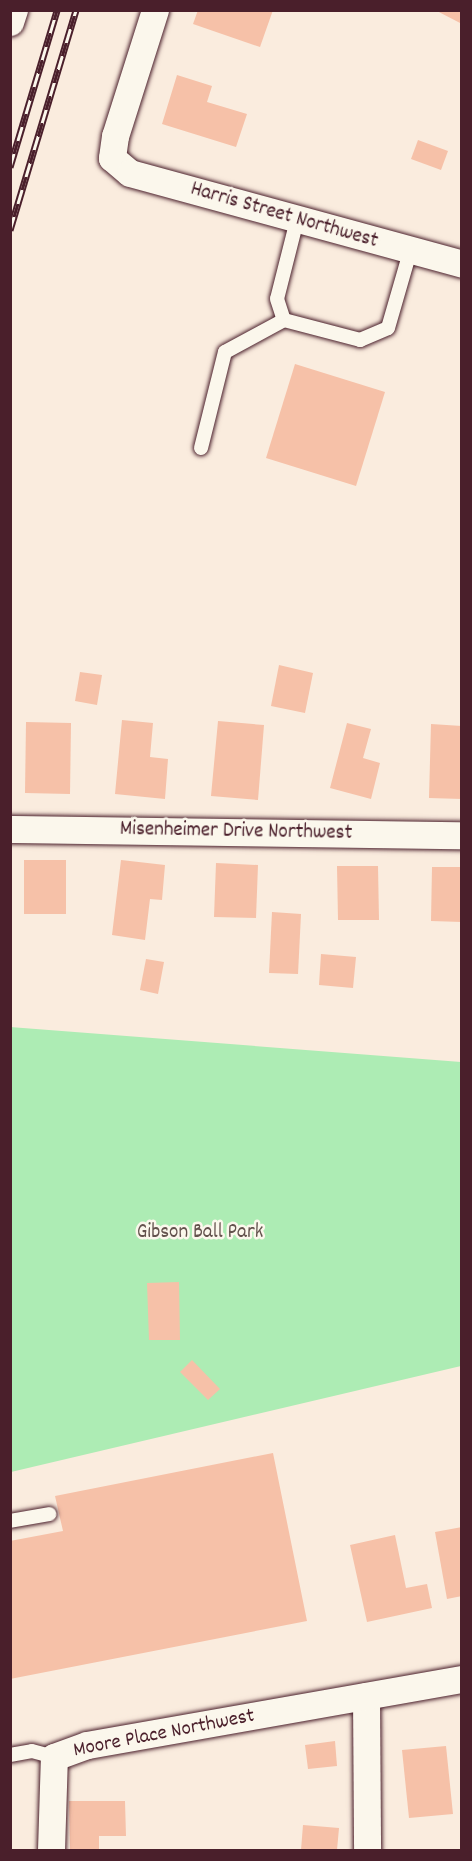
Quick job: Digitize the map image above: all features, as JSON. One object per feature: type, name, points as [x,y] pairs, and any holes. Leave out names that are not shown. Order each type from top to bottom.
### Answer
[{"type":"street","points":[[10,22],[14,10]]},
{"type":"street","name":"Harris Street Northwest","points":[[155,10],[112,158],[130,173],[410,252],[462,264]]},
{"type":"street","name":"Misenheimer Drive Northwest","points":[[10,829],[462,835]]},
{"type":"street","name":"Moore Place Northwest","points":[[51,1851],[54,1757],[87,1745],[462,1679]]},
{"type":"street","points":[[366,1696],[367,1851]]},
{"type":"lane","points":[[284,320],[277,299],[297,220]]},
{"type":"lane","points":[[201,448],[225,352],[284,320],[360,340],[388,328],[410,252]]},
{"type":"lane","points":[[10,1521],[49,1514]]},
{"type":"lane","points":[[10,1755],[32,1751],[54,1757]]},
{"type":"green space","name":"Gibson Ball Park","points":[[10,1027],[461,1062],[461,1366],[11,1472]]},
{"type":"building","points":[[198,10],[273,10],[260,47],[193,24]]},
{"type":"building","points":[[435,10],[462,10],[462,24]]},
{"type":"building","points":[[177,75],[212,86],[207,102],[247,114],[236,147],[162,124]]},
{"type":"building","points":[[418,140],[448,151],[441,170],[411,159]]},
{"type":"building","points":[[295,364],[385,392],[356,486],[266,458]]},
{"type":"building","points":[[279,665],[313,673],[305,713],[271,706]]},
{"type":"building","points":[[80,672],[102,675],[97,705],[75,701]]},
{"type":"building","points":[[122,720],[153,723],[150,757],[168,759],[165,799],[115,794]]},
{"type":"building","points":[[218,721],[264,725],[258,800],[211,796]]},
{"type":"building","points":[[26,722],[71,723],[70,794],[25,793]]},
{"type":"building","points":[[347,723],[371,729],[363,758],[380,763],[371,799],[330,788]]},
{"type":"building","points":[[431,724],[462,726],[462,799],[429,798]]},
{"type":"building","points":[[24,860],[66,860],[66,914],[24,914]]},
{"type":"building","points":[[121,860],[165,865],[162,900],[150,899],[145,940],[112,935]]},
{"type":"building","points":[[216,863],[258,865],[256,918],[214,917]]},
{"type":"building","points":[[337,866],[378,866],[379,920],[338,920]]},
{"type":"building","points":[[432,867],[462,867],[462,922],[431,921]]},
{"type":"building","points":[[272,912],[301,914],[298,974],[269,973]]},
{"type":"building","points":[[321,954],[356,957],[353,988],[319,985]]},
{"type":"building","points":[[146,959],[164,962],[158,994],[140,990]]},
{"type":"building","points":[[179,1282],[180,1340],[149,1340],[147,1283]]},
{"type":"building","points":[[192,1360],[220,1389],[208,1400],[180,1372]]},
{"type":"building","points":[[273,1453],[307,1621],[10,1679],[10,1541],[63,1531],[55,1496]]},
{"type":"building","points":[[462,1527],[462,1596],[447,1599],[435,1532]]},
{"type":"building","points":[[395,1535],[406,1588],[427,1584],[432,1608],[367,1622],[350,1545]]},
{"type":"building","points":[[335,1741],[337,1766],[308,1769],[305,1745]]},
{"type":"building","points":[[446,1746],[453,1814],[409,1818],[402,1750]]},
{"type":"building","points":[[69,1801],[125,1801],[126,1836],[99,1836],[99,1850],[70,1850]]},
{"type":"building","points":[[303,1825],[339,1828],[337,1850],[301,1850]]},
{"type":"railway","points":[[10,167],[57,10]]},
{"type":"railway","points":[[10,230],[76,10]]}]
